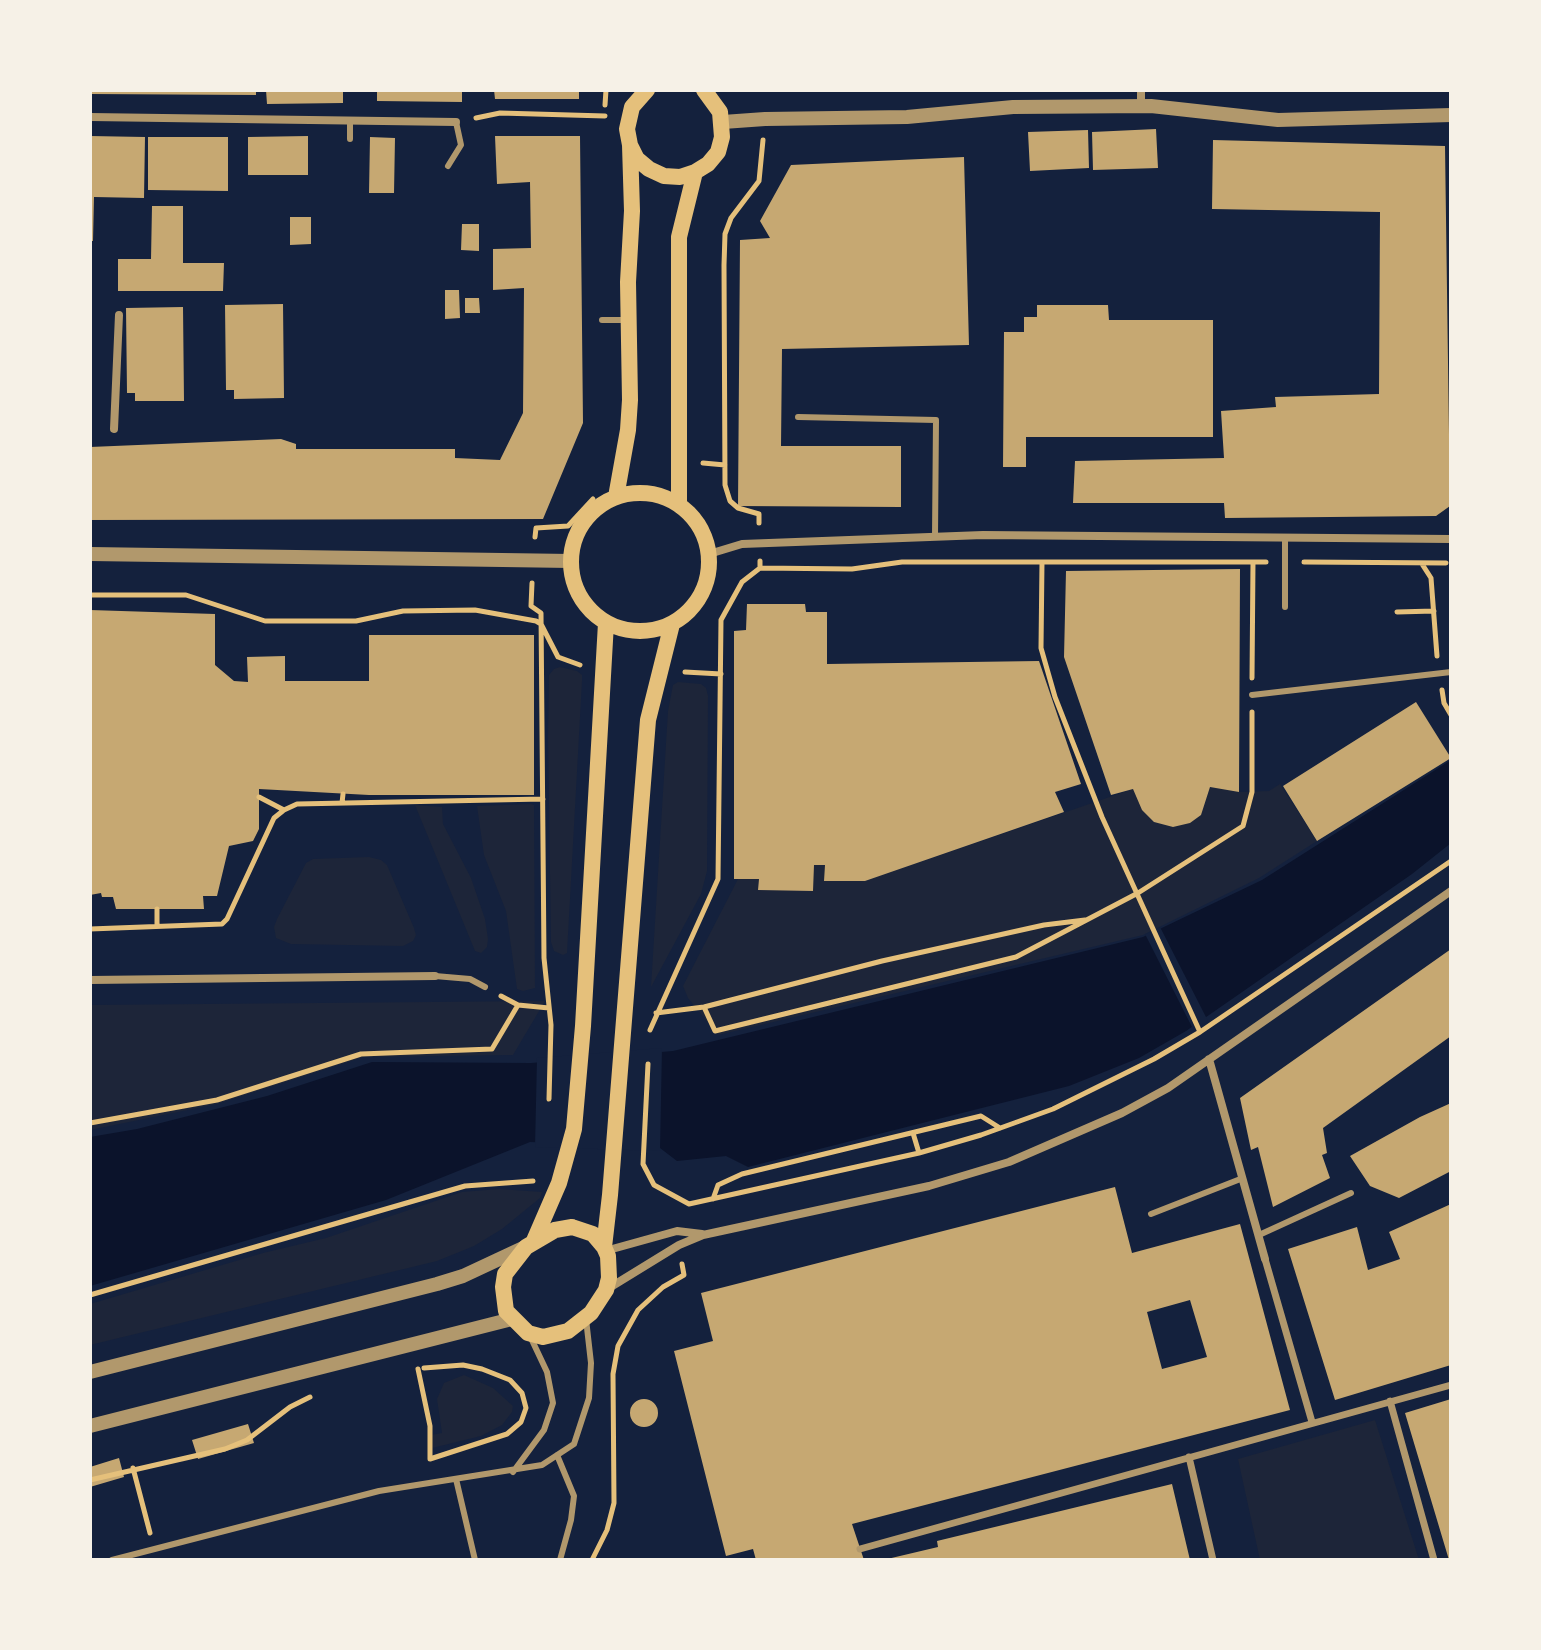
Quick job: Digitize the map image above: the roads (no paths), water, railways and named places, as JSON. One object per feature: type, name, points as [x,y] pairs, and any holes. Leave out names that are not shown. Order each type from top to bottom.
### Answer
[{"type":"main road","points":[[616,497],[628,430],[632,211],[627,129],[638,90]]},
{"type":"main road","points":[[632,107],[647,90]]},
{"type":"main road","points":[[630,145],[637,159],[664,176],[680,177],[708,164],[718,152],[723,122],[715,102],[704,90]]},
{"type":"main road","points":[[679,505],[679,237],[695,172]]},
{"type":"main road","points":[[649,493],[679,505],[699,526],[709,554],[707,582],[694,606],[672,624],[650,631],[628,630],[606,623],[588,607],[575,586],[571,561],[577,534],[593,512],[616,497],[649,493]]},
{"type":"main road","points":[[606,623],[583,1026],[571,1148],[530,1245],[505,1274],[503,1287],[504,1305],[512,1319],[528,1333],[552,1337],[586,1319],[600,1302],[609,1278],[605,1249],[648,720],[672,624]]},
{"type":"main road","points":[[530,1245],[555,1230],[572,1227],[593,1234],[605,1249]]},
{"type":"street","points":[[1141,90],[1141,106]]},
{"type":"street","points":[[723,122],[907,117],[1013,107],[1141,106],[1278,120],[1451,115]]},
{"type":"street","points":[[90,117],[456,122]]},
{"type":"street","points":[[114,429],[119,315]]},
{"type":"street","points":[[709,554],[742,544],[935,536],[1451,539]]},
{"type":"street","points":[[90,554],[571,561]]},
{"type":"street","points":[[606,1290],[679,1245],[703,1235],[929,1186],[1009,1162],[1122,1113],[1168,1088],[1451,891]]},
{"type":"street","points":[[90,980],[435,976]]},
{"type":"street","points":[[1209,1059],[1312,1422]]},
{"type":"street","points":[[605,1249],[677,1231],[703,1235]]},
{"type":"street","points":[[90,1372],[437,1284],[463,1276],[530,1245]]},
{"type":"street","points":[[90,1426],[512,1319]]},
{"type":"street","points":[[860,1549],[1451,1385]]},
{"type":"street","points":[[1390,1401],[1434,1560]]},
{"type":"street","points":[[1189,1457],[1213,1560]]},
{"type":"lane","points":[[350,121],[350,139]]},
{"type":"lane","points":[[448,166],[461,145],[456,122]]},
{"type":"lane","points":[[602,320],[628,320]]},
{"type":"lane","points":[[798,417],[936,420],[935,536]]},
{"type":"lane","points":[[1285,537],[1285,607]]},
{"type":"lane","points":[[1252,695],[1451,672]]},
{"type":"lane","points":[[435,976],[470,979],[485,987]]},
{"type":"lane","points":[[1151,1214],[1243,1178]]},
{"type":"lane","points":[[1259,1235],[1351,1193]]},
{"type":"lane","points":[[112,1560],[379,1491],[542,1465],[574,1444],[589,1398],[591,1363],[586,1319]]},
{"type":"lane","points":[[513,1472],[544,1430],[553,1403],[547,1372],[528,1333]]},
{"type":"lane","points":[[557,1455],[574,1496],[560,1560]]},
{"type":"lane","points":[[456,1479],[475,1560]]}]
